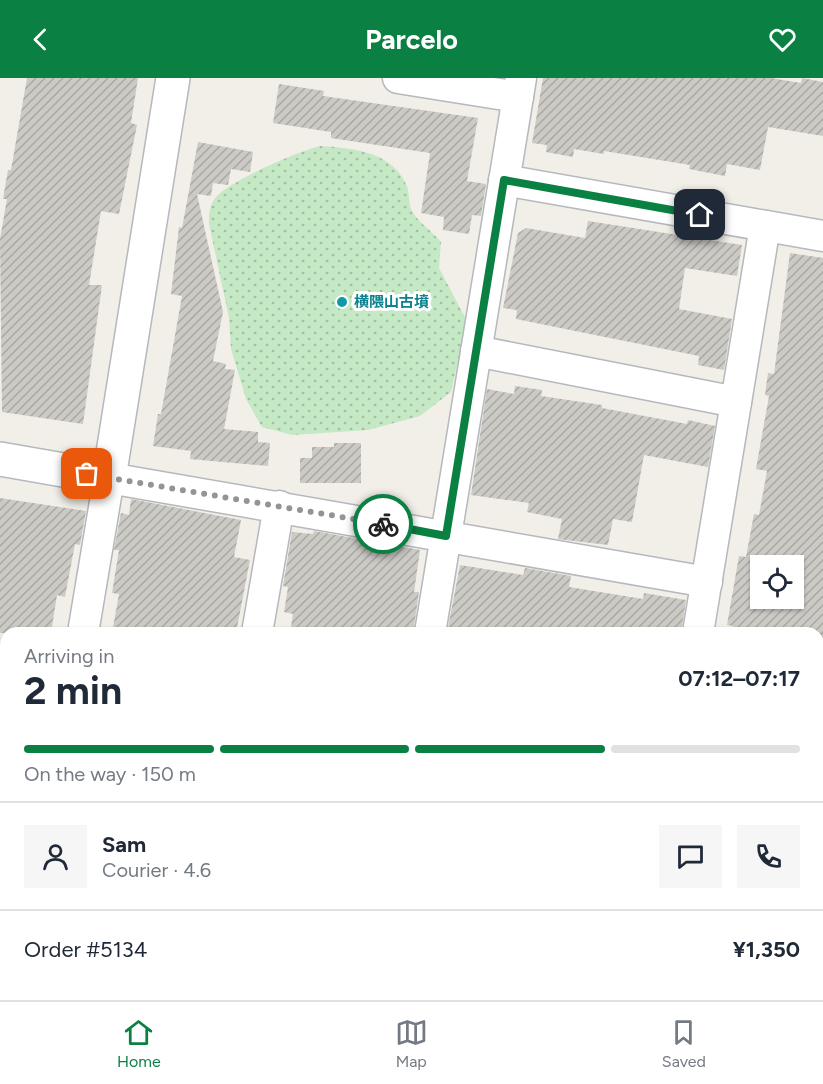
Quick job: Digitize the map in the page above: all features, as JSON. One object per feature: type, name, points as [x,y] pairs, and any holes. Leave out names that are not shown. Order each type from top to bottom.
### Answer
[{"type":"street","points":[[84,627],[172,78]]},
{"type":"street","points":[[398,78],[520,87],[431,627]]},
{"type":"street","points":[[504,180],[823,236]]},
{"type":"street","points":[[699,627],[765,226]]},
{"type":"street","points":[[476,351],[736,402]]},
{"type":"street","points":[[0,459],[707,582]]},
{"type":"street","points":[[258,627],[279,506]]},
{"type":"green space","points":[[320,146],[369,153],[391,164],[399,173],[406,184],[414,215],[441,242],[439,268],[467,321],[451,392],[420,416],[368,430],[292,435],[262,427],[246,399],[231,349],[229,318],[209,224],[209,214],[212,203],[223,190],[281,160]]},
{"type":"building","points":[[27,78],[138,78],[131,123],[137,125],[119,214],[101,211],[89,285],[102,285],[83,424],[2,412],[0,239],[7,199],[3,199],[8,170],[11,170]]},
{"type":"building","points":[[543,78],[771,78],[801,83],[802,78],[823,82],[823,136],[768,127],[760,170],[727,164],[725,176],[689,169],[690,165],[604,151],[604,154],[574,149],[573,157],[546,152],[547,145],[532,143]]},
{"type":"building","points":[[279,84],[324,91],[323,96],[478,118],[467,181],[486,184],[481,216],[472,215],[469,234],[443,230],[444,217],[421,213],[430,153],[331,138],[331,132],[273,123]]},
{"type":"building","points":[[198,142],[253,152],[250,172],[231,169],[228,185],[213,183],[211,196],[197,194],[223,312],[213,361],[226,364],[225,369],[235,370],[224,429],[258,432],[258,442],[270,443],[268,466],[190,459],[191,451],[153,446],[182,296],[171,294],[179,227],[182,228]]},
{"type":"building","points":[[588,221],[742,245],[737,276],[685,268],[679,309],[732,319],[724,370],[698,365],[699,356],[516,319],[517,310],[503,308],[518,233],[526,228],[585,238]]},
{"type":"building","points":[[790,253],[823,258],[823,627],[733,627],[727,625],[739,556],[746,557],[754,514],[759,515],[767,471],[756,469],[769,396],[765,395],[768,373],[774,374]]},
{"type":"building","points":[[515,386],[542,390],[541,396],[602,405],[602,408],[687,424],[688,420],[715,426],[708,467],[644,455],[632,522],[613,519],[608,545],[558,539],[562,519],[527,512],[529,503],[471,495],[487,389],[514,394]]},
{"type":"building","points":[[334,443],[361,443],[361,483],[300,483],[300,458],[312,458],[312,447],[334,447]]},
{"type":"building","points":[[0,498],[86,511],[80,545],[75,544],[65,597],[57,595],[52,627],[0,627]]},
{"type":"building","points":[[131,499],[241,520],[234,557],[250,560],[237,627],[113,627],[119,594],[112,593],[119,550],[114,550],[121,513],[129,515]]},
{"type":"building","points":[[314,531],[420,550],[414,592],[419,592],[414,627],[291,627],[293,614],[284,612],[288,587],[283,586],[292,532],[313,534]]},
{"type":"building","points":[[460,565],[523,575],[525,568],[571,576],[569,587],[643,599],[644,593],[686,600],[682,627],[448,627]]},
{"type":"way so far","points":[[87,474],[383,524]]},
{"type":"place","name":"横隈山古墳","points":[[342,302]]},
{"type":"route","points":[[383,524],[446,536],[504,180],[700,215]]}]
